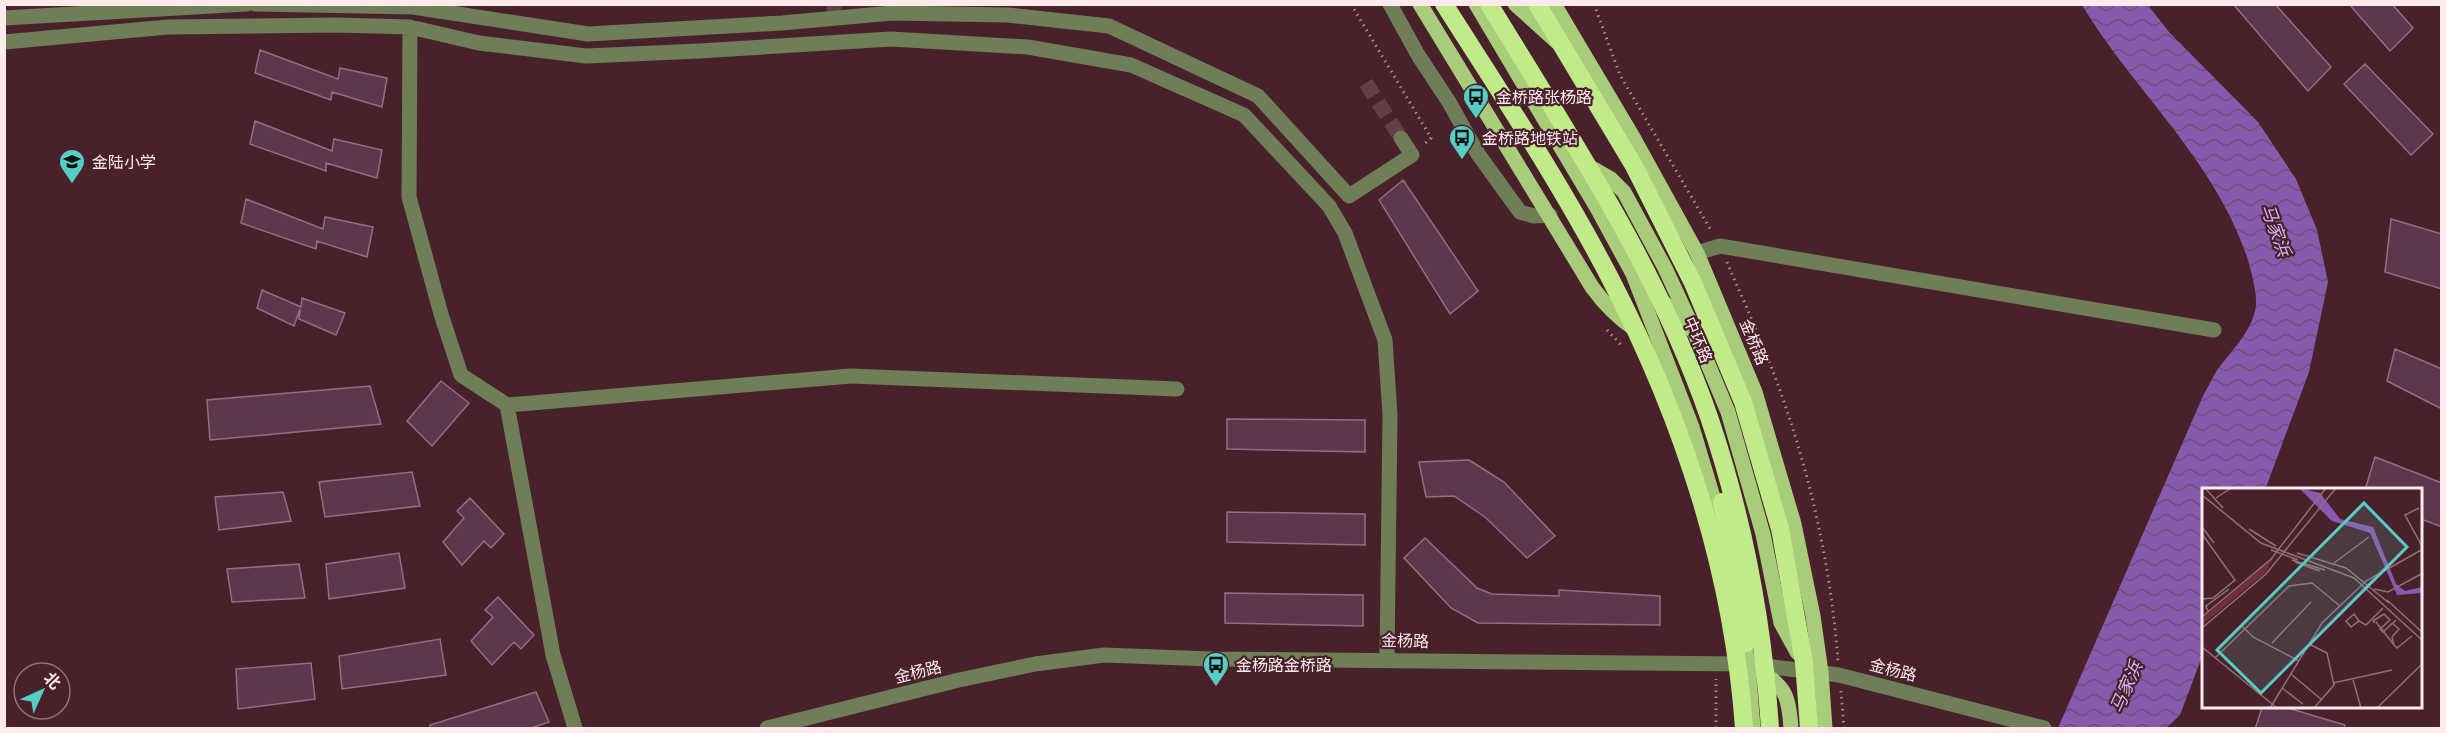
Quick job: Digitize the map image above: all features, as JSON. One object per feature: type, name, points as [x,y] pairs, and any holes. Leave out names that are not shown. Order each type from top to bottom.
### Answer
[{"type":"highway","points":[[1444,4],[1569,205],[1611,278],[1644,347],[1696,483],[1716,551],[1732,629],[1744,729]]},
{"type":"highway","name":"中环路","points":[[1489,4],[1600,186],[1659,298],[1709,417],[1744,541],[1766,662],[1770,729]]},
{"type":"highway","name":"中环路","points":[[1536,4],[1634,166],[1693,282],[1743,402],[1780,530],[1804,662],[1809,729]]},
{"type":"highway","points":[[1685,357],[1717,476],[1739,588],[1749,665],[1753,729]]},
{"type":"main road","points":[[1420,4],[1605,304],[1623,321],[1661,345]]},
{"type":"main road","points":[[1476,4],[1634,274],[1692,427],[1727,545],[1748,664],[1753,729]]},
{"type":"main road","points":[[1515,4],[1598,77]]},
{"type":"main road","name":"金桥路","points":[[1554,4],[1598,77],[1697,253],[1755,392],[1791,513],[1813,616],[1821,672],[1825,729]]},
{"type":"main road","points":[[1563,150],[1611,179],[1624,192],[1665,268],[1695,333],[1731,423],[1763,534],[1780,623],[1797,652],[1821,672]]},
{"type":"main road","points":[[1634,274],[1695,333]]},
{"type":"main road","points":[[1748,664],[1777,681],[1790,704],[1791,729]]},
{"type":"street","points":[[4,18],[247,4]]},
{"type":"street","points":[[255,4],[413,7],[588,34],[782,23],[892,12],[1008,15],[1109,26],[1258,96],[1349,196],[1412,155],[1401,138]]},
{"type":"street","points":[[1390,4],[1478,154],[1520,212],[1534,216],[1550,215]]},
{"type":"street","points":[[4,42],[168,27],[338,25],[410,27],[479,43],[586,56],[891,39],[1028,46],[1131,65],[1244,116],[1329,206],[1345,233],[1385,340],[1390,415],[1387,659]]},
{"type":"street","points":[[410,27],[409,197],[441,314],[461,375],[507,405],[851,376],[1177,389]]},
{"type":"street","points":[[1697,253],[1720,246],[2214,330]]},
{"type":"street","points":[[507,405],[552,655],[575,729]]},
{"type":"street","name":"金杨路","points":[[767,729],[818,722],[1035,664],[1104,655],[1211,659],[1748,664],[1821,672],[2044,729]]},
{"type":"path","points":[[1351,4],[1431,138],[1412,155]]},
{"type":"path","points":[[1604,327],[1630,354]]},
{"type":"path","points":[[1716,664],[1716,729]]},
{"type":"water","name":"马家浜","points":[[2082,5],[2148,5],[2169,32],[2258,122],[2296,179],[2317,230],[2328,282],[2309,372],[2266,488],[2202,488],[2202,657],[2180,715],[2166,728],[2058,728],[2203,396],[2216,372],[2250,325],[2256,306],[2256,294],[2247,257],[2233,222],[2215,188]]},
{"type":"building","points":[[2233,4],[2275,4],[2331,67],[2308,91]]},
{"type":"building","points":[[2349,4],[2392,4],[2413,28],[2390,51]]},
{"type":"building","points":[[260,50],[338,79],[340,68],[387,78],[382,107],[332,92],[331,100],[255,73]]},
{"type":"building","points":[[2365,64],[2433,134],[2411,155],[2344,84]]},
{"type":"building","points":[[255,121],[332,151],[334,139],[382,150],[377,178],[326,163],[326,171],[250,144]]},
{"type":"building","points":[[1403,180],[1478,291],[1450,314],[1379,200]]},
{"type":"building","points":[[246,199],[323,229],[325,217],[373,227],[367,257],[317,241],[316,249],[241,223]]},
{"type":"building","points":[[2391,219],[2442,234],[2442,289],[2385,272]]},
{"type":"building","points":[[262,290],[301,307],[302,298],[345,313],[336,335],[299,319],[300,309],[294,326],[257,308]]},
{"type":"building","points":[[2395,349],[2442,369],[2442,409],[2387,381]]},
{"type":"building","points":[[441,381],[469,403],[432,446],[407,421]]},
{"type":"building","points":[[370,386],[381,424],[210,440],[207,400]]},
{"type":"building","points":[[1227,419],[1365,420],[1365,452],[1227,449]]},
{"type":"building","points":[[2375,457],[2442,483],[2442,527],[2422,519],[2422,488],[2366,488]]},
{"type":"building","points":[[1469,460],[1504,482],[1555,536],[1527,558],[1485,517],[1454,496],[1426,497],[1419,462]]},
{"type":"building","points":[[412,472],[420,506],[325,517],[319,482]]},
{"type":"building","points":[[283,492],[291,521],[219,530],[215,497]]},
{"type":"building","points":[[470,498],[504,534],[491,548],[484,541],[462,565],[443,542],[464,518],[457,511]]},
{"type":"building","points":[[1227,512],[1365,514],[1365,545],[1227,542]]},
{"type":"building","points":[[1425,538],[1477,588],[1492,594],[1559,596],[1559,590],[1660,596],[1660,625],[1478,623],[1451,608],[1404,558]]},
{"type":"building","points":[[399,553],[405,588],[329,599],[326,564]]},
{"type":"building","points":[[299,564],[305,598],[232,602],[227,569]]},
{"type":"building","points":[[1225,593],[1363,595],[1363,626],[1225,623]]},
{"type":"building","points":[[498,597],[534,635],[521,649],[514,642],[492,665],[471,641],[493,617],[485,610]]},
{"type":"building","points":[[440,639],[446,675],[342,689],[339,656]]},
{"type":"building","points":[[311,663],[315,699],[238,709],[236,669]]},
{"type":"building","points":[[536,692],[549,722],[528,729],[430,729],[430,725]]},
{"type":"building","points":[[2262,709],[2291,709],[2345,725],[2344,729],[2255,729]]},
{"type":"tunnel","points":[[834,4],[835,18]]},
{"type":"tunnel","points":[[1366,83],[1401,138]]},
{"type":"place","name":"金桥路张杨路","points":[[1476,120]]},
{"type":"place","name":"金桥路地铁站","points":[[1462,161]]},
{"type":"place","name":"金陆小学","points":[[72,185]]},
{"type":"place","name":"金杨路金桥路","points":[[1216,688]]}]
